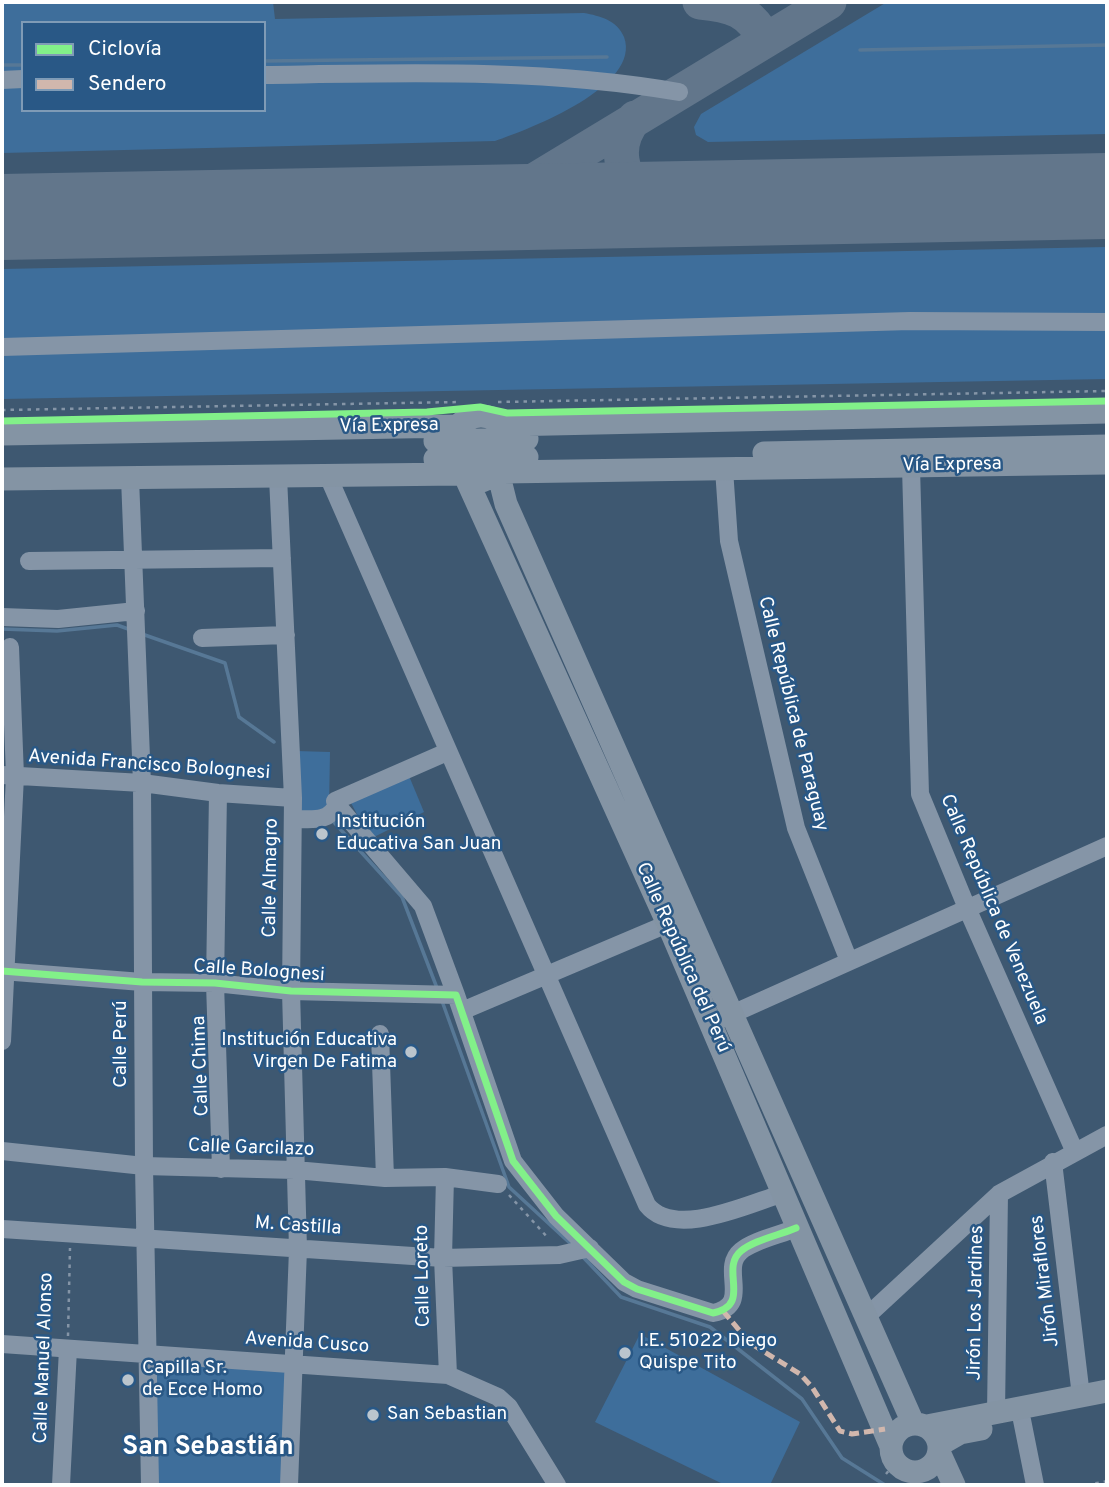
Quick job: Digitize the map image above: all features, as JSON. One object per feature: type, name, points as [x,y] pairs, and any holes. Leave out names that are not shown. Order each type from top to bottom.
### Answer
[{"type":"main road","name":"Vía Expresa","points":[[503,437],[783,419],[1107,412]]},
{"type":"main road","name":"Vía Expresa","points":[[503,437],[482,481],[459,441],[466,419],[486,416],[503,437],[724,469],[1107,463]]},
{"type":"main road","points":[[898,417],[948,440]]},
{"type":"main road","points":[[740,444],[783,419]]},
{"type":"main road","name":"Vía Expresa","points":[[503,437],[740,444],[948,440],[1107,428]]},
{"type":"main road","name":"Calle República del Perú","points":[[503,437],[506,505],[721,1019],[866,1317],[954,1485]]},
{"type":"main road","name":"Vía Expresa","points":[[948,440],[1107,446]]},
{"type":"main road","points":[[905,467],[948,440]]},
{"type":"main road","name":"Vía Expresa","points":[[2,457],[459,441]]},
{"type":"main road","name":"Vía Expresa","points":[[2,457],[130,478],[328,476],[459,441]]},
{"type":"main road","name":"Calle República del Perú","points":[[459,441],[678,919]]},
{"type":"main road","points":[[740,444],[783,468]]},
{"type":"main road","name":"Calle República del Perú","points":[[721,1019],[782,1194],[896,1463]]},
{"type":"main road","points":[[929,1437],[996,1413],[1107,1391]]},
{"type":"main road","points":[[896,1463],[898,1430],[929,1437],[1107,1404]]},
{"type":"main road","points":[[896,1463],[928,1468],[929,1437]]},
{"type":"main road","points":[[896,1463],[934,1485]]},
{"type":"street","points":[[266,75],[479,72],[606,79],[678,92]]},
{"type":"street","points":[[2,80],[21,79]]},
{"type":"street","points":[[2,347],[909,321],[1107,322]]},
{"type":"street","name":"Calle República de Venezuela","points":[[905,467],[920,794],[967,908],[1074,1150]]},
{"type":"street","name":"Calle República de Paraguay","points":[[724,469],[729,541],[796,828],[849,961]]},
{"type":"street","points":[[328,476],[647,1205],[653,1213],[664,1219],[687,1222],[782,1194]]},
{"type":"street","name":"Calle Almagro","points":[[278,477],[293,798],[291,991],[298,1249],[289,1485]]},
{"type":"street","name":"Calle Perú","points":[[130,478],[142,783],[146,1354],[150,1485]]},
{"type":"street","points":[[29,561],[282,558]]},
{"type":"street","points":[[2,617],[136,617]]},
{"type":"street","points":[[202,638],[286,635]]},
{"type":"street","points":[[2,1041],[10,647]]},
{"type":"street","points":[[332,813],[335,801],[447,752]]},
{"type":"street","name":"Avenida Francisco Bolognesi","points":[[8,776],[142,783],[218,793],[293,798]]},
{"type":"street","name":"Calle Chima","points":[[218,793],[215,983],[221,1169]]},
{"type":"street","points":[[293,818],[332,813]]},
{"type":"street","points":[[332,813],[423,906],[449,999],[513,1161],[556,1216],[575,1250],[637,1289],[713,1313],[730,1306],[734,1294],[733,1262],[741,1251],[796,1228]]},
{"type":"street","points":[[721,1019],[1107,846]]},
{"type":"street","name":"Calle Bolognesi","points":[[3,971],[142,982],[215,983],[291,991],[449,999],[546,976],[678,919]]},
{"type":"street","points":[[380,1034],[385,1178]]},
{"type":"street","points":[[866,1317],[999,1194],[1074,1150],[1107,1135]]},
{"type":"street","name":"Calle Garcilazo","points":[[2,1152],[144,1166],[295,1170],[385,1178],[445,1177],[498,1184]]},
{"type":"street","name":"Jirón Miraflores","points":[[1054,1162],[1081,1396]]},
{"type":"street","name":"Calle Loreto","points":[[445,1177],[443,1258],[448,1375]]},
{"type":"street","name":"Jirón Los Jardines","points":[[996,1413],[999,1194]]},
{"type":"street","name":"M. Castilla","points":[[2,1229],[443,1258],[575,1250]]},
{"type":"street","name":"Avenida Cusco","points":[[2,1344],[448,1375],[498,1397],[509,1407],[557,1485]]},
{"type":"street","name":"Calle Manuel Alonso","points":[[61,1485],[68,1349]]},
{"type":"street","points":[[1022,1420],[1035,1485]]},
{"type":"path","points":[[503,437],[1107,391]]},
{"type":"path","points":[[1052,402],[1107,401]]},
{"type":"path","points":[[2,410],[459,441]]},
{"type":"path","points":[[427,412],[459,441]]},
{"type":"path","points":[[498,1184],[575,1250]]},
{"type":"path","points":[[1087,1485],[1107,1481]]},
{"type":"shaded area","points":[[2,2],[273,2],[275,19],[584,13],[602,17],[617,26],[624,37],[625,55],[616,72],[600,88],[556,116],[495,141],[2,153]]},
{"type":"shaded area","points":[[887,2],[1107,2],[1107,134],[708,142],[696,135],[694,127],[701,114]]},
{"type":"shaded area","points":[[1107,247],[1107,379],[2,399],[2,269]]},
{"type":"shaded area","points":[[296,751],[330,752],[329,810],[298,812]]},
{"type":"shaded area","points":[[409,776],[424,812],[370,839],[350,801]]},
{"type":"shaded area","points":[[640,1334],[800,1422],[770,1485],[725,1485],[595,1422]]},
{"type":"shaded area","points":[[150,1358],[287,1368],[281,1485],[153,1485]]},
{"type":"waterway","points":[[860,50],[1107,45]]},
{"type":"waterway","points":[[266,61],[607,57]]},
{"type":"waterway","points":[[2,65],[21,65]]},
{"type":"waterway","points":[[2,629],[57,631],[117,625],[131,630]]},
{"type":"waterway","points":[[142,634],[225,663],[239,717],[274,742]]},
{"type":"waterway","points":[[331,819],[402,897],[437,988]]},
{"type":"waterway","points":[[442,1001],[509,1187],[572,1245]]},
{"type":"waterway","points":[[582,1256],[621,1297],[710,1327],[802,1399],[842,1458],[885,1485]]},
{"type":"taxiway","points":[[700,2],[739,11],[753,22],[765,39]]},
{"type":"taxiway","points":[[489,208],[829,2]]},
{"type":"taxiway","points":[[635,118],[627,129],[621,151],[625,172],[640,205]]},
{"type":"runway","points":[[2,217],[1107,196]]},
{"type":"marked path","points":[[723,1311],[750,1343],[800,1374],[812,1387],[840,1431],[852,1434],[885,1429]]},
{"type":"cycle path","points":[[2,421],[427,412],[480,407],[507,413],[1107,401]]},
{"type":"cycle path","points":[[2,971],[142,982],[215,983],[291,991],[456,995],[513,1161],[556,1216],[624,1282],[637,1289],[713,1313],[725,1309],[731,1302],[734,1295],[733,1267],[741,1251],[796,1228]]},
{"type":"place","name":"Institución Educativa San Juan","points":[[322,834]]},
{"type":"place","name":"Institución Educativa Virgen De Fatima","points":[[411,1052]]},
{"type":"place","name":"I.E. 51022 Diego Quispe Tito","points":[[625,1353]]},
{"type":"place","name":"Capilla Sr. de Ecce Homo","points":[[128,1380]]},
{"type":"place","name":"San Sebastian","points":[[373,1415]]},
{"type":"district","name":"San Sebastián","points":[[208,1449]]}]
